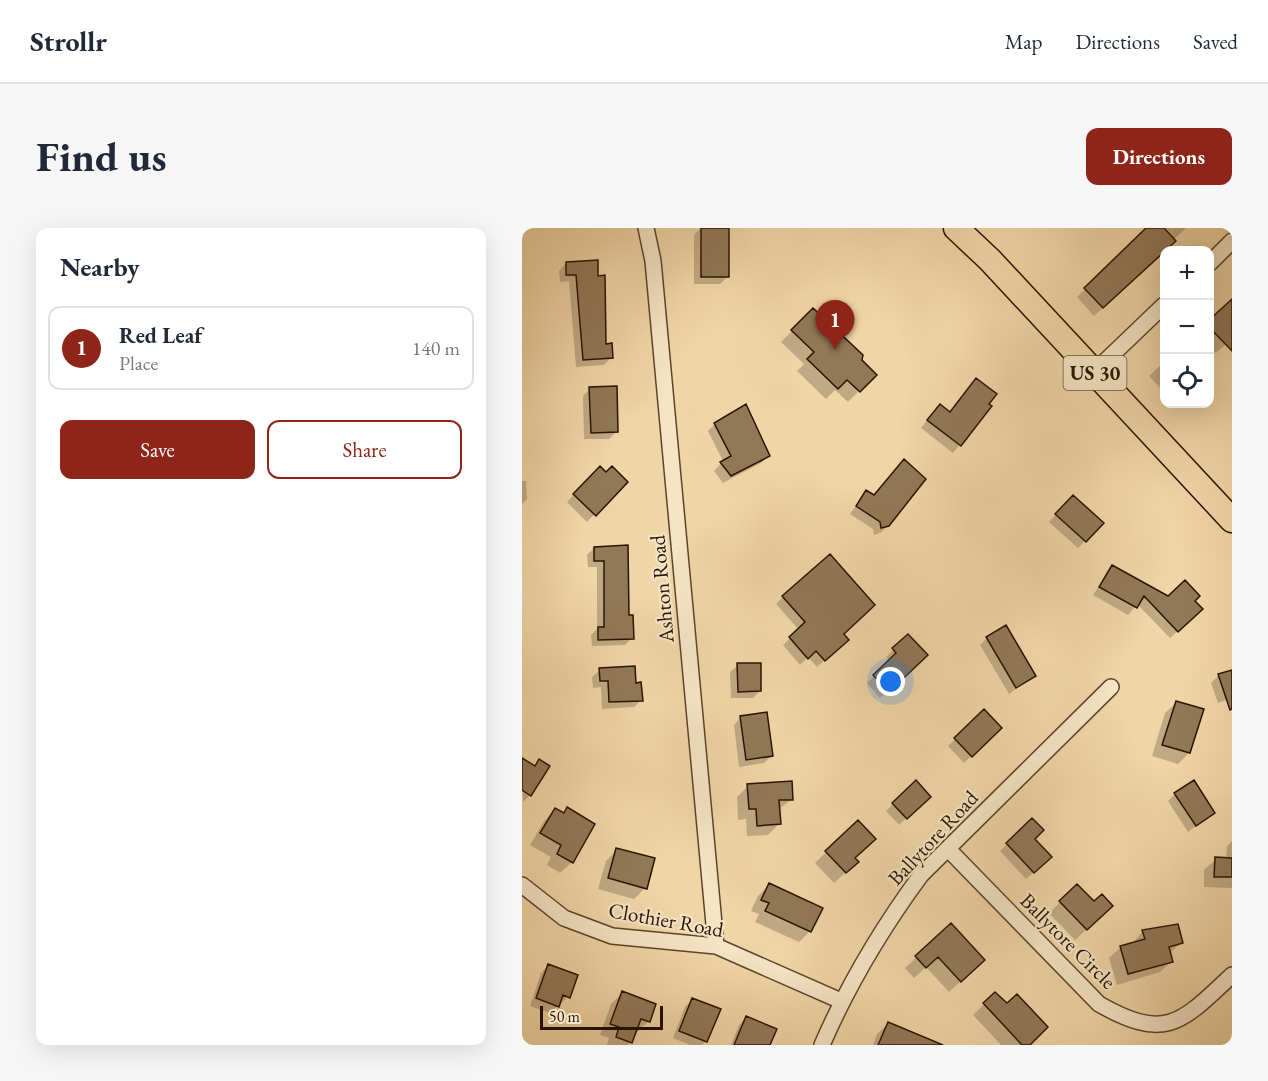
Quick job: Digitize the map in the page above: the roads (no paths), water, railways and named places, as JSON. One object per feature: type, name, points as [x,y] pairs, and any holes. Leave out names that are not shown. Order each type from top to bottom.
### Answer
[{"type":"highway","name":"US 30","points":[[956,228],[990,260],[1232,520]]},
{"type":"street","name":"Ashton Road","points":[[646,228],[653,261],[716,946]]},
{"type":"street","points":[[1214,258],[1232,242]]},
{"type":"street","points":[[1095,372],[1160,309]]},
{"type":"street","name":"Ballytore Road","points":[[822,1045],[842,1001],[901,902],[921,875],[1111,687]]},
{"type":"street","name":"Ballytore Circle","points":[[948,849],[1099,1004],[1122,1017],[1156,1026],[1190,1014],[1232,975]]},
{"type":"street","name":"Clothier Road","points":[[522,885],[564,918],[612,936],[716,946],[842,1001]]},
{"type":"place","name":"Red Leaf","points":[[835,350]]}]
